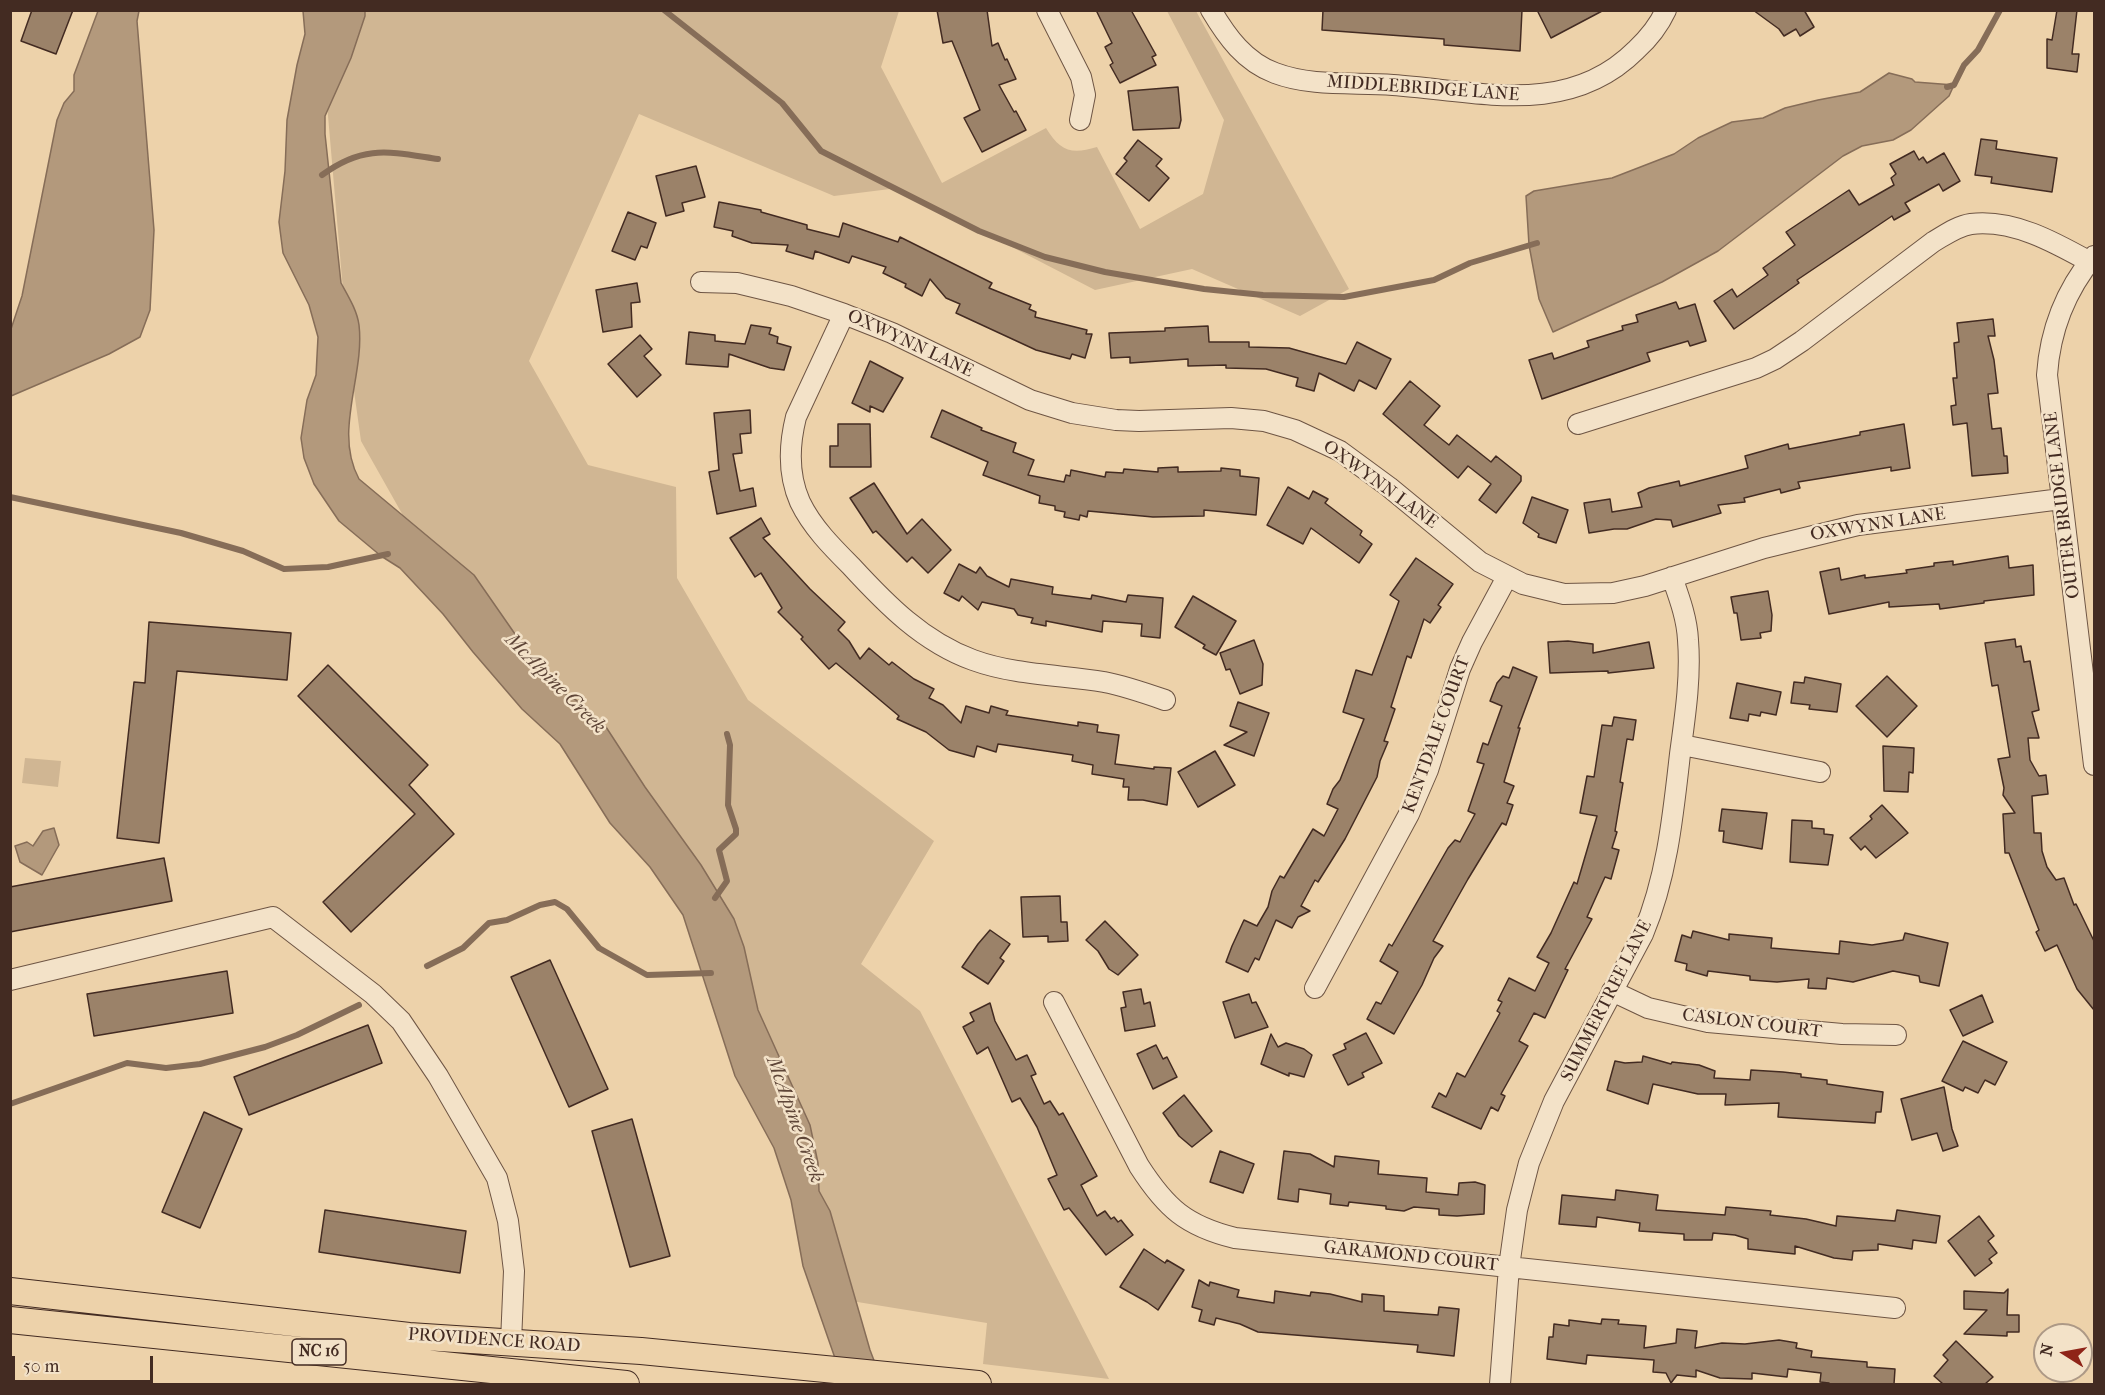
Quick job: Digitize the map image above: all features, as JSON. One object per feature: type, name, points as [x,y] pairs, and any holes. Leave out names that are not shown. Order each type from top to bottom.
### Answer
[{"type":"main road","name":"PROVIDENCE ROAD","points":[[10,1291],[410,1336],[641,1351],[978,1384]]},
{"type":"main road","name":"PROVIDENCE ROAD","points":[[10,1320],[575,1382],[626,1384]]},
{"type":"street","points":[[1047,10],[1081,77],[1085,95],[1080,120]]},
{"type":"street","name":"MIDDLEBRIDGE LANE","points":[[1212,10],[1223,31],[1250,59],[1274,73],[1300,80],[1534,96],[1566,90],[1608,74],[1648,39],[1666,10]]},
{"type":"street","points":[[1578,424],[1755,368],[1775,359],[1933,242],[1955,229],[1970,224],[1996,224],[2021,229],[2092,259]]},
{"type":"street","name":"OUTER BRIDGE LANE","points":[[2092,259],[2066,300],[2055,324],[2049,350],[2047,375],[2094,765]]},
{"type":"street","name":"OXWYNN LANE","points":[[701,282],[737,283],[791,296],[844,314],[892,333],[1030,400],[1072,412],[1116,420],[1139,421],[1231,418],[1264,421],[1296,430],[1340,451],[1480,562],[1507,577],[1564,594],[1614,593],[1764,548],[1858,525],[2061,499]]},
{"type":"street","points":[[844,314],[796,417],[792,433],[790,449],[792,475],[800,500],[812,524],[883,600],[921,633],[941,645],[973,660],[1005,668],[1106,683],[1165,700]]},
{"type":"street","name":"KENTDALE COURT","points":[[1315,988],[1410,814],[1428,770],[1460,669],[1507,577]]},
{"type":"street","name":"SUMMERTREE LANE","points":[[1500,1384],[1509,1267],[1518,1210],[1536,1145],[1554,1101],[1643,934],[1653,911],[1670,842],[1689,673],[1688,638],[1682,605],[1672,577]]},
{"type":"street","points":[[1682,745],[1821,772]]},
{"type":"street","points":[[10,980],[273,916],[373,994],[401,1021],[438,1076],[497,1178],[508,1221],[514,1271],[511,1342]]},
{"type":"street","name":"CASLON COURT","points":[[1612,991],[1648,1008],[1708,1022],[1842,1034],[1896,1035]]},
{"type":"street","name":"GARAMOND COURT","points":[[1054,1002],[1151,1185],[1172,1209],[1194,1225],[1209,1232],[1235,1238],[1895,1308]]},
{"type":"shaded area","points":[[319,11],[899,11],[881,67],[942,183],[1046,128],[1056,142],[1067,149],[1080,151],[1097,147],[1140,229],[1203,194],[1224,120],[1167,11],[1196,11],[1349,289],[1300,316],[1192,269],[1095,290],[898,188],[834,196],[639,114],[529,361],[588,465],[676,487],[677,578],[748,700],[934,841],[861,964],[920,1011],[1109,1379],[983,1364],[987,1323],[839,1299],[712,909],[440,581],[361,441],[348,348]]},
{"type":"shaded area","points":[[25,758],[61,761],[58,787],[22,783]]},
{"type":"water","points":[[98,11],[139,11],[137,21],[154,230],[150,310],[140,337],[109,354],[11,396],[11,329],[22,296],[57,120],[64,103],[74,91],[74,75]]},
{"type":"water","name":"McAlpine Creek","points":[[303,11],[365,11],[351,58],[325,116],[341,283],[359,325],[360,344],[349,423],[349,442],[352,461],[359,479],[474,575],[540,670],[560,691],[576,700],[606,727],[645,787],[701,865],[734,919],[744,947],[758,1010],[810,1125],[818,1163],[819,1191],[830,1211],[870,1350],[883,1384],[844,1384],[803,1266],[791,1200],[774,1148],[735,1076],[683,915],[650,867],[610,823],[560,744],[522,709],[443,614],[400,568],[381,556],[339,521],[314,484],[304,458],[301,438],[307,400],[316,375],[318,337],[309,305],[283,253],[279,222],[285,171],[287,120],[305,34]]},
{"type":"water","points":[[1889,73],[1912,79],[1915,82],[1954,85],[1949,96],[1911,130],[1893,140],[1862,146],[1843,156],[1718,251],[1662,282],[1553,332],[1539,299],[1529,245],[1526,196],[1534,191],[1612,178],[1674,154],[1698,138],[1732,122],[1763,118],[1785,108],[1860,92]]},
{"type":"water","points":[[54,828],[59,845],[42,875],[20,862],[15,846],[27,842],[33,846],[43,831]]},
{"type":"building","points":[[32,10],[73,10],[56,54],[21,41]]},
{"type":"building","points":[[937,10],[987,10],[992,46],[998,43],[1016,79],[999,85],[1026,130],[982,152],[964,118],[980,110],[952,41],[943,43]]},
{"type":"building","points":[[1096,10],[1131,10],[1156,55],[1152,57],[1156,65],[1120,83],[1110,65],[1113,63],[1105,47],[1112,43]]},
{"type":"building","points":[[1323,10],[1522,10],[1520,51],[1444,45],[1444,39],[1322,30]]},
{"type":"building","points":[[1537,10],[1604,10],[1551,38]]},
{"type":"building","points":[[1753,10],[1804,10],[1814,27],[1800,36],[1796,29],[1784,36],[1779,29]]},
{"type":"building","points":[[2057,10],[2077,10],[2072,54],[2079,54],[2077,72],[2047,68],[2047,39],[2052,40]]},
{"type":"building","points":[[1178,87],[1181,120],[1179,128],[1133,130],[1128,91]]},
{"type":"building","points":[[1981,139],[1997,141],[1996,149],[2057,158],[2052,192],[1991,183],[1992,177],[1975,175]]},
{"type":"building","points":[[1138,140],[1162,159],[1156,166],[1169,178],[1149,201],[1116,174],[1127,161],[1124,158]]},
{"type":"building","points":[[1914,151],[1919,160],[1923,157],[1927,163],[1944,153],[1960,181],[1943,191],[1939,184],[1905,203],[1910,211],[1894,220],[1892,216],[1797,280],[1799,283],[1734,329],[1714,301],[1732,289],[1737,297],[1768,275],[1763,268],[1795,245],[1786,232],[1849,190],[1859,205],[1894,185],[1891,178],[1896,174],[1890,164]]},
{"type":"building","points":[[696,166],[705,197],[682,203],[684,211],[666,216],[656,176]]},
{"type":"building","points":[[719,202],[761,210],[761,212],[807,225],[807,229],[839,237],[843,223],[898,242],[900,237],[992,283],[989,288],[1031,305],[1029,309],[1036,312],[1035,317],[1087,330],[1086,334],[1092,334],[1085,358],[1072,354],[1070,359],[1036,350],[956,313],[960,304],[946,298],[930,279],[922,296],[905,287],[906,284],[883,273],[886,267],[852,256],[849,263],[815,251],[813,259],[786,251],[788,245],[752,243],[732,236],[733,231],[714,227]]},
{"type":"building","points":[[628,212],[656,223],[647,248],[641,246],[635,260],[612,251]]},
{"type":"building","points":[[637,283],[640,302],[631,303],[632,327],[603,332],[596,290]]},
{"type":"building","points":[[1676,302],[1679,309],[1695,304],[1706,341],[1690,346],[1688,341],[1647,353],[1650,361],[1542,399],[1529,360],[1552,353],[1554,359],[1589,347],[1587,341],[1623,330],[1622,326],[1638,322],[1636,315]]},
{"type":"building","points":[[1993,319],[1995,336],[1988,336],[1998,393],[1988,394],[1992,429],[2001,428],[2008,473],[1972,476],[1967,423],[1953,425],[1951,406],[1956,405],[1953,378],[1957,378],[1954,343],[1959,342],[1957,323]]},
{"type":"building","points":[[751,325],[771,328],[769,334],[778,337],[777,343],[791,347],[784,370],[770,368],[729,354],[728,367],[686,364],[689,332],[715,335],[715,341],[745,344]]},
{"type":"building","points":[[1208,326],[1209,342],[1249,342],[1249,347],[1289,348],[1346,364],[1357,342],[1391,359],[1376,389],[1359,380],[1354,391],[1319,373],[1314,391],[1296,386],[1298,378],[1266,369],[1226,368],[1226,365],[1188,366],[1188,359],[1130,363],[1130,357],[1111,358],[1109,333],[1165,331],[1165,328]]},
{"type":"building","points":[[640,335],[652,349],[644,356],[661,375],[637,397],[608,364]]},
{"type":"building","points":[[870,361],[903,378],[883,412],[870,406],[870,412],[852,403]]},
{"type":"building","points":[[1410,381],[1440,406],[1424,425],[1449,445],[1457,435],[1491,462],[1496,456],[1521,476],[1521,481],[1496,513],[1479,500],[1491,484],[1468,466],[1458,478],[1383,414]]},
{"type":"building","points":[[750,410],[751,433],[740,434],[742,453],[733,454],[740,491],[753,488],[756,506],[717,514],[709,472],[719,470],[714,413]]},
{"type":"building","points":[[942,410],[982,428],[981,430],[1016,443],[1013,452],[1034,460],[1028,475],[1064,482],[1066,475],[1070,476],[1071,470],[1105,477],[1106,472],[1123,473],[1124,469],[1158,472],[1158,468],[1178,467],[1178,472],[1221,471],[1221,468],[1240,470],[1240,476],[1259,478],[1256,515],[1204,510],[1204,516],[1153,517],[1088,511],[1087,517],[1080,515],[1079,520],[1064,517],[1065,512],[1055,510],[1055,506],[1039,503],[1040,496],[983,475],[988,462],[931,437]]},
{"type":"building","points":[[838,424],[870,424],[871,467],[830,467],[830,446],[838,446]]},
{"type":"building","points":[[1904,424],[1910,468],[1891,471],[1891,467],[1798,482],[1800,488],[1781,493],[1780,489],[1744,498],[1745,502],[1718,505],[1721,513],[1673,527],[1671,520],[1656,519],[1627,529],[1589,533],[1584,503],[1610,499],[1612,512],[1642,507],[1638,493],[1679,481],[1680,486],[1748,468],[1745,456],[1788,444],[1789,449]]},
{"type":"building","points":[[874,483],[907,534],[922,519],[951,550],[928,573],[912,557],[907,562],[876,531],[873,533],[850,498]]},
{"type":"building","points":[[1288,487],[1309,499],[1313,491],[1328,499],[1325,503],[1362,531],[1360,535],[1372,544],[1359,563],[1311,528],[1303,544],[1267,525]]},
{"type":"building","points":[[1532,497],[1568,510],[1556,543],[1538,537],[1539,534],[1523,523]]},
{"type":"building","points":[[761,518],[770,534],[763,538],[810,589],[845,622],[838,630],[849,641],[860,659],[869,648],[889,665],[892,662],[914,679],[934,689],[929,698],[943,705],[961,723],[966,706],[989,713],[991,706],[1008,711],[1006,715],[1078,726],[1078,722],[1098,725],[1097,732],[1119,735],[1115,764],[1154,769],[1154,767],[1171,768],[1167,805],[1143,800],[1128,800],[1129,787],[1123,787],[1124,779],[1092,774],[1093,765],[1072,761],[1073,755],[998,744],[996,752],[977,746],[974,757],[949,750],[926,732],[897,719],[899,716],[836,663],[829,669],[801,639],[803,637],[778,612],[782,608],[761,573],[755,577],[730,538]]},
{"type":"building","points":[[2008,556],[2009,568],[2033,565],[2034,595],[1940,609],[1939,604],[1889,607],[1889,602],[1829,614],[1820,572],[1839,568],[1841,580],[1865,575],[1865,578],[1907,573],[1906,570],[1934,566],[1934,563],[1953,561],[1953,565]]},
{"type":"building","points":[[1416,558],[1453,584],[1438,605],[1441,607],[1430,623],[1424,619],[1411,658],[1407,656],[1391,707],[1395,709],[1384,741],[1388,742],[1380,761],[1377,777],[1345,839],[1318,882],[1315,880],[1301,906],[1310,911],[1298,917],[1292,928],[1276,920],[1259,960],[1255,958],[1248,972],[1226,962],[1232,946],[1244,920],[1257,926],[1268,907],[1272,891],[1280,876],[1284,878],[1313,829],[1324,836],[1338,809],[1327,804],[1333,789],[1340,780],[1364,719],[1343,712],[1356,670],[1372,675],[1399,601],[1390,595]]},
{"type":"building","points":[[959,564],[976,573],[980,567],[987,576],[1009,587],[1011,579],[1053,587],[1052,594],[1091,599],[1092,595],[1126,602],[1128,595],[1163,598],[1160,638],[1141,636],[1142,624],[1103,621],[1102,632],[1046,621],[1046,626],[1031,623],[1033,618],[1018,615],[1014,609],[982,602],[978,610],[962,596],[959,601],[944,593]]},
{"type":"building","points":[[1768,591],[1772,615],[1771,631],[1760,633],[1761,638],[1741,640],[1737,613],[1734,613],[1731,597]]},
{"type":"building","points":[[1193,596],[1236,621],[1216,655],[1203,648],[1205,645],[1175,627]]},
{"type":"building","points":[[149,622],[291,633],[287,680],[177,671],[159,843],[117,838],[134,682],[145,683]]},
{"type":"building","points":[[2015,639],[2016,647],[2021,646],[2024,662],[2030,661],[2039,710],[2032,712],[2039,738],[2028,738],[2030,760],[2039,776],[2046,775],[2048,794],[2032,796],[2034,833],[2041,833],[2042,851],[2047,867],[2056,880],[2064,878],[2074,905],[2076,904],[2094,941],[2094,1010],[2077,989],[2057,945],[2045,951],[2036,932],[2039,930],[2009,853],[2005,853],[2003,814],[2015,813],[2003,795],[2004,788],[1998,759],[2010,757],[1998,685],[1992,686],[1985,643]]},
{"type":"building","points":[[1254,640],[1263,664],[1262,685],[1240,694],[1230,669],[1226,670],[1220,653]]},
{"type":"building","points":[[1568,641],[1593,644],[1593,653],[1649,642],[1654,668],[1608,673],[1608,671],[1550,673],[1548,642]]},
{"type":"building","points":[[328,665],[428,765],[409,785],[454,834],[351,932],[323,902],[415,814],[298,696]]},
{"type":"building","points":[[1513,667],[1537,677],[1518,728],[1520,728],[1504,782],[1514,786],[1507,803],[1513,805],[1506,825],[1502,823],[1433,941],[1443,946],[1434,958],[1422,985],[1394,1034],[1367,1019],[1376,1002],[1381,1004],[1398,972],[1380,961],[1389,944],[1392,946],[1448,848],[1455,840],[1460,842],[1475,814],[1468,811],[1484,764],[1477,762],[1483,743],[1488,745],[1502,706],[1490,701],[1497,683],[1503,676],[1509,678]]},
{"type":"building","points":[[1887,676],[1917,706],[1887,737],[1856,706]]},
{"type":"building","points":[[1805,677],[1841,684],[1837,712],[1809,709],[1810,705],[1791,703],[1794,682],[1804,683]]},
{"type":"building","points":[[1737,683],[1781,692],[1776,715],[1761,712],[1760,716],[1749,714],[1748,721],[1730,718]]},
{"type":"building","points":[[1238,702],[1269,713],[1254,756],[1224,745],[1247,732],[1230,726]]},
{"type":"building","points":[[1614,717],[1636,720],[1633,740],[1627,739],[1620,782],[1623,783],[1615,831],[1617,832],[1612,848],[1619,850],[1611,879],[1605,877],[1587,917],[1592,919],[1565,969],[1568,970],[1545,1018],[1534,1013],[1519,1041],[1528,1046],[1501,1094],[1505,1096],[1498,1111],[1491,1107],[1481,1129],[1432,1107],[1439,1093],[1446,1097],[1457,1073],[1465,1077],[1500,1013],[1497,1011],[1502,1002],[1498,1000],[1509,978],[1535,991],[1549,963],[1537,957],[1551,933],[1574,882],[1577,884],[1597,816],[1580,813],[1587,776],[1594,777],[1602,725],[1612,726]]},
{"type":"building","points":[[1883,746],[1914,748],[1913,773],[1909,772],[1908,792],[1884,791]]},
{"type":"building","points":[[1215,751],[1235,785],[1198,807],[1178,772]]},
{"type":"building","points":[[1882,805],[1908,833],[1876,858],[1865,846],[1861,850],[1850,838],[1872,819],[1870,816]]},
{"type":"building","points":[[1722,809],[1767,813],[1762,849],[1723,842],[1724,831],[1719,831]]},
{"type":"building","points":[[1792,820],[1812,821],[1812,828],[1824,829],[1824,834],[1833,835],[1828,865],[1790,862]]},
{"type":"building","points":[[164,858],[172,901],[10,932],[10,887]]},
{"type":"building","points":[[1060,896],[1061,922],[1067,922],[1068,941],[1048,942],[1048,936],[1023,937],[1021,897]]},
{"type":"building","points":[[1105,921],[1138,955],[1118,975],[1109,969],[1098,951],[1086,940]]},
{"type":"building","points":[[990,930],[1010,944],[1000,958],[1004,961],[988,984],[962,967]]},
{"type":"building","points":[[1693,931],[1729,940],[1729,934],[1772,938],[1771,948],[1839,954],[1840,941],[1872,945],[1903,940],[1905,933],[1948,943],[1939,986],[1920,982],[1919,976],[1893,971],[1853,982],[1827,978],[1826,989],[1808,988],[1809,979],[1777,982],[1750,980],[1750,976],[1708,971],[1707,976],[1686,970],[1687,964],[1675,961],[1682,935],[1691,938]]},
{"type":"building","points":[[550,960],[608,1089],[569,1107],[511,977]]},
{"type":"building","points":[[227,971],[233,1013],[94,1036],[87,994]]},
{"type":"building","points":[[1141,989],[1144,1004],[1150,1002],[1155,1026],[1125,1031],[1121,1008],[1126,1007],[1123,992]]},
{"type":"building","points":[[1249,994],[1252,1003],[1256,1002],[1268,1027],[1235,1038],[1223,1002]]},
{"type":"building","points":[[1982,995],[1993,1022],[1963,1036],[1950,1010]]},
{"type":"building","points":[[990,1003],[995,1021],[1016,1060],[1027,1055],[1036,1074],[1031,1076],[1044,1104],[1050,1101],[1059,1115],[1063,1113],[1097,1176],[1081,1185],[1097,1216],[1105,1211],[1111,1219],[1114,1217],[1118,1222],[1121,1220],[1133,1235],[1106,1255],[1069,1208],[1064,1210],[1048,1179],[1057,1175],[1037,1127],[1020,1098],[1012,1102],[988,1047],[977,1054],[963,1027],[974,1021],[970,1013]]},
{"type":"building","points":[[368,1025],[382,1063],[249,1115],[234,1077]]},
{"type":"building","points":[[1366,1033],[1382,1063],[1362,1073],[1364,1077],[1348,1085],[1333,1055],[1346,1049],[1344,1044]]},
{"type":"building","points":[[1271,1034],[1278,1047],[1286,1043],[1304,1049],[1312,1055],[1304,1077],[1289,1073],[1289,1076],[1261,1064]]},
{"type":"building","points":[[1963,1041],[2007,1062],[1995,1085],[1985,1080],[1978,1093],[1965,1087],[1963,1091],[1942,1081]]},
{"type":"building","points":[[1156,1045],[1163,1059],[1167,1057],[1177,1077],[1153,1089],[1137,1054]]},
{"type":"building","points":[[1643,1056],[1671,1064],[1672,1062],[1699,1065],[1715,1071],[1714,1078],[1750,1080],[1751,1070],[1783,1072],[1827,1080],[1827,1084],[1883,1092],[1881,1112],[1876,1112],[1875,1123],[1778,1117],[1779,1103],[1725,1105],[1726,1094],[1698,1094],[1653,1084],[1648,1104],[1607,1090],[1615,1061],[1642,1062]]},
{"type":"building","points":[[1944,1087],[1952,1129],[1958,1146],[1943,1151],[1937,1133],[1912,1140],[1901,1099]]},
{"type":"building","points":[[1184,1095],[1212,1131],[1192,1147],[1179,1136],[1163,1113]]},
{"type":"building","points":[[204,1112],[242,1129],[200,1228],[162,1212]]},
{"type":"building","points":[[632,1119],[670,1256],[630,1267],[592,1131]]},
{"type":"building","points":[[1220,1151],[1254,1164],[1243,1193],[1210,1182]]},
{"type":"building","points":[[1284,1151],[1310,1154],[1334,1167],[1335,1156],[1379,1161],[1378,1174],[1427,1178],[1426,1192],[1458,1195],[1459,1183],[1475,1182],[1485,1185],[1484,1214],[1439,1215],[1439,1209],[1414,1207],[1404,1211],[1386,1209],[1386,1206],[1349,1202],[1348,1206],[1330,1204],[1331,1194],[1299,1189],[1298,1202],[1278,1199]]},
{"type":"building","points":[[1616,1190],[1658,1195],[1656,1210],[1725,1215],[1726,1207],[1771,1211],[1770,1215],[1806,1219],[1836,1226],[1837,1216],[1895,1221],[1897,1210],[1940,1216],[1936,1243],[1913,1240],[1912,1249],[1878,1244],[1878,1250],[1853,1251],[1852,1260],[1834,1258],[1795,1246],[1795,1254],[1748,1249],[1748,1239],[1735,1235],[1713,1233],[1712,1240],[1684,1240],[1684,1234],[1639,1231],[1640,1223],[1597,1217],[1596,1227],[1559,1224],[1562,1195],[1615,1200]]},
{"type":"building","points":[[325,1210],[466,1231],[460,1273],[319,1252]]},
{"type":"building","points":[[1979,1216],[1994,1236],[1988,1241],[1997,1253],[1989,1259],[1992,1263],[1975,1276],[1948,1241]]},
{"type":"building","points":[[1144,1249],[1165,1263],[1167,1260],[1184,1270],[1158,1310],[1120,1287]]},
{"type":"building","points":[[1199,1280],[1209,1286],[1210,1282],[1239,1290],[1237,1297],[1274,1303],[1275,1291],[1310,1296],[1311,1292],[1362,1302],[1362,1294],[1384,1296],[1384,1311],[1438,1315],[1439,1307],[1459,1309],[1454,1356],[1417,1352],[1418,1345],[1258,1332],[1240,1324],[1216,1318],[1214,1325],[1199,1321],[1202,1310],[1192,1307]]},
{"type":"building","points":[[2008,1289],[2007,1315],[2019,1315],[2019,1332],[2007,1332],[2007,1336],[1964,1334],[1987,1310],[1964,1309],[1964,1291],[2004,1293]]},
{"type":"building","points":[[1602,1319],[1619,1320],[1618,1324],[1646,1326],[1644,1348],[1676,1343],[1677,1329],[1697,1331],[1695,1348],[1722,1343],[1745,1344],[1779,1340],[1797,1343],[1796,1348],[1812,1351],[1811,1357],[1867,1362],[1867,1367],[1895,1369],[1894,1384],[1828,1384],[1820,1382],[1821,1373],[1788,1369],[1787,1377],[1752,1373],[1752,1379],[1720,1378],[1696,1370],[1696,1377],[1677,1375],[1671,1383],[1666,1373],[1653,1372],[1654,1360],[1587,1355],[1586,1364],[1547,1359],[1549,1337],[1553,1337],[1554,1324],[1569,1326],[1569,1320],[1601,1324]]},
{"type":"building","points":[[1956,1341],[1993,1377],[1985,1384],[1943,1384],[1934,1376],[1948,1360],[1943,1355]]},
{"type":"waterway","points":[[664,10],[782,103],[821,151],[979,231],[1045,257],[1105,272],[1204,289],[1263,295],[1344,297],[1434,280],[1470,263],[1537,243]]},
{"type":"waterway","points":[[1947,87],[1954,85],[1964,65],[1978,50],[2000,10]]},
{"type":"waterway","points":[[322,175],[351,158],[365,154],[406,154],[438,159]]},
{"type":"waterway","points":[[10,497],[181,533],[243,551],[284,569],[328,567],[388,554]]},
{"type":"waterway","points":[[715,898],[727,881],[719,850],[736,834],[728,805],[730,745],[727,734]]},
{"type":"waterway","points":[[427,966],[463,948],[489,923],[507,920],[540,905],[555,902],[567,909],[599,948],[647,975],[711,973]]},
{"type":"waterway","points":[[10,1104],[127,1063],[166,1068],[200,1064],[265,1047],[297,1035],[359,1005]]}]
